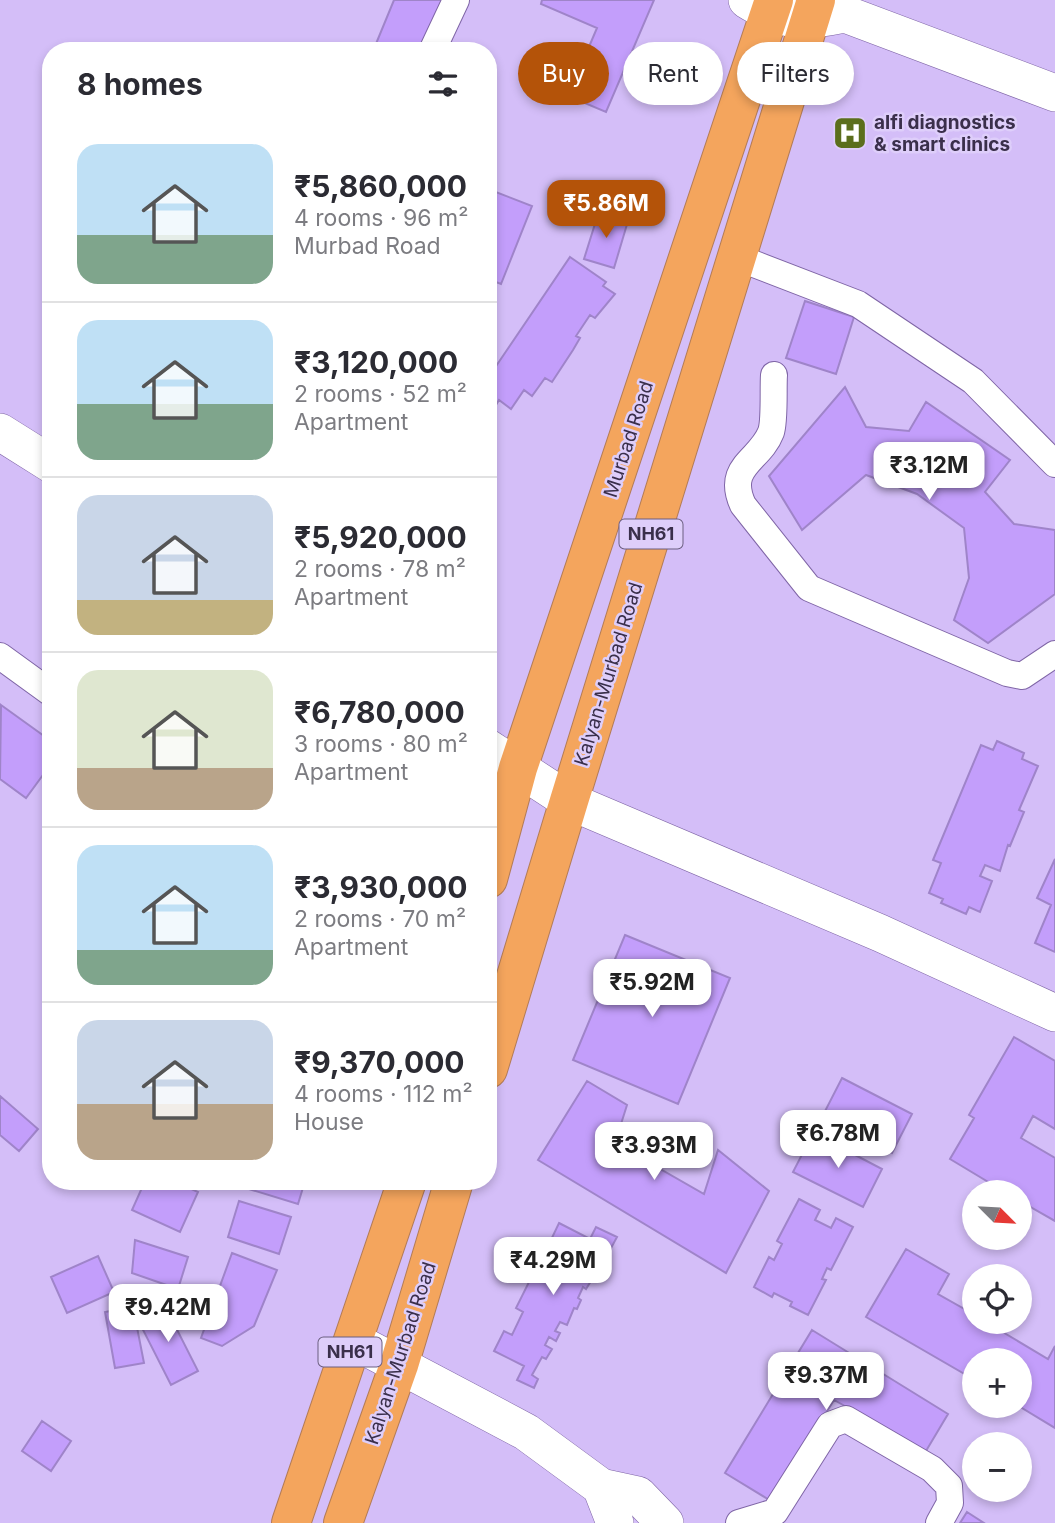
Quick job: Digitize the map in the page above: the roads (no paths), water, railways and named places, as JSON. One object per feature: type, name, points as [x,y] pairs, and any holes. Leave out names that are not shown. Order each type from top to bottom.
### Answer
[{"type":"highway","name":"Murbad Road","points":[[497,806],[503,758],[764,5]]},
{"type":"highway","name":"Kalyan-Murbad Road","points":[[497,1039],[736,257],[825,9]]},
{"type":"highway","name":"NH61","points":[[291,1523],[404,1190]]},
{"type":"highway","name":"Kalyan-Murbad Road","points":[[343,1523],[400,1365],[451,1190]]},
{"type":"street","points":[[436,42],[456,0]]},
{"type":"street","points":[[764,5],[825,9],[1055,93]]},
{"type":"street","points":[[736,257],[858,304],[973,381],[1055,464]]},
{"type":"street","points":[[774,375],[771,431],[739,476],[738,492],[743,505],[809,588],[1007,673],[1022,676],[1055,654]]},
{"type":"street","points":[[0,432],[42,458]]},
{"type":"street","points":[[0,656],[42,687]]},
{"type":"street","points":[[503,758],[569,801],[880,933],[1055,1013]]},
{"type":"street","points":[[354,1341],[526,1432],[601,1486],[638,1495],[665,1523]]},
{"type":"street","points":[[739,1523],[783,1518],[830,1424],[846,1419],[932,1469],[949,1486],[950,1503],[939,1523]]},
{"type":"street","points":[[601,1486],[615,1523]]},
{"type":"place","name":"alfi diagnostics & smart clinics","points":[[850,133]]}]
